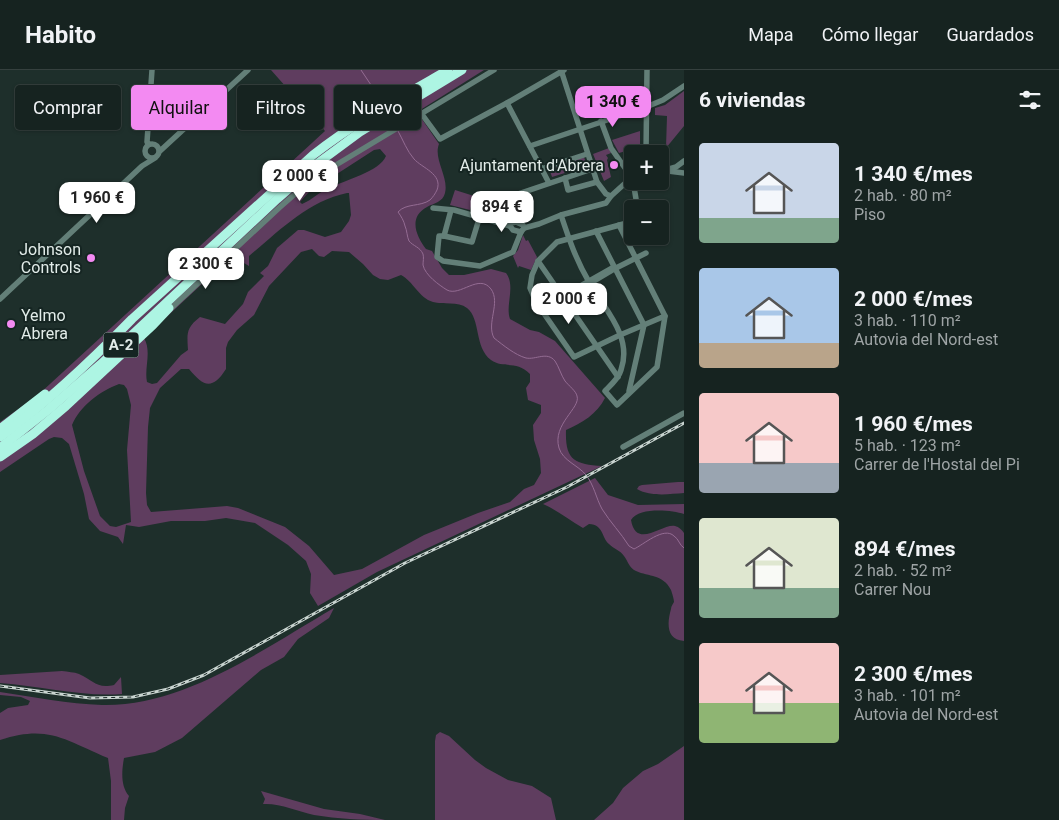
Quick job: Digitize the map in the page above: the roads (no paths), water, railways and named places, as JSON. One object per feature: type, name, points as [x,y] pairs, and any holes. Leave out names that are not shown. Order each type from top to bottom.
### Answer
[{"type":"highway","points":[[339,135],[362,116],[435,70]]},
{"type":"highway","name":"A-2","points":[[0,437],[35,410],[104,348],[132,319],[293,172],[339,135],[448,70]]},
{"type":"highway","name":"A-2","points":[[0,448],[48,410],[93,370],[277,199],[337,148],[462,70]]},
{"type":"highway","points":[[0,457],[33,434],[66,406],[153,325],[204,274],[238,236]]},
{"type":"highway","points":[[0,427],[41,397],[120,327],[132,319]]},
{"type":"street","points":[[149,144],[147,142],[152,70]]},
{"type":"street","points":[[0,299],[142,166],[159,155],[160,151],[248,70]]},
{"type":"street","points":[[491,71],[421,113],[440,138],[507,103],[562,70],[592,169],[596,179],[609,193]]},
{"type":"street","points":[[646,145],[647,70]]},
{"type":"street","points":[[530,146],[646,107],[663,100],[684,86]]},
{"type":"street","points":[[507,103],[549,183]]},
{"type":"street","points":[[602,122],[611,148],[624,166]]},
{"type":"street","points":[[153,325],[304,186],[393,130]]},
{"type":"street","points":[[149,144],[156,145],[160,151]]},
{"type":"street","points":[[142,166],[146,155],[145,150],[149,144]]},
{"type":"street","points":[[542,169],[587,154]]},
{"type":"street","points":[[146,155],[149,158],[155,158]]},
{"type":"street","points":[[669,169],[676,167],[683,161]]},
{"type":"street","points":[[669,170],[684,171],[683,161]]},
{"type":"street","points":[[477,200],[503,202],[549,183],[592,169]]},
{"type":"street","points":[[564,178],[568,190],[596,179]]},
{"type":"street","points":[[609,193],[616,192],[624,186]]},
{"type":"street","points":[[503,202],[513,230],[522,230],[561,215],[606,203],[609,193]]},
{"type":"street","points":[[433,208],[451,210],[510,225]]},
{"type":"street","points":[[444,236],[451,210]]},
{"type":"street","points":[[561,215],[572,251],[589,283],[618,326],[624,350],[622,369],[606,392],[617,405],[657,367],[665,316],[619,225]]},
{"type":"street","points":[[479,218],[472,242],[439,236],[437,257],[443,261],[480,266],[513,252],[522,230]]},
{"type":"street","points":[[624,224],[557,242],[538,261],[532,275],[530,288],[541,310],[574,357],[665,316]]},
{"type":"street","points":[[596,231],[644,324],[629,392]]},
{"type":"street","points":[[541,310],[615,268],[646,253]]},
{"type":"street","points":[[538,261],[618,377]]},
{"type":"street","points":[[623,446],[684,413]]},
{"type":"waterway","points":[[361,70],[371,85]]},
{"type":"waterway","points":[[398,131],[412,156],[431,172],[438,184],[430,200],[422,204],[405,207],[398,212],[404,222],[409,241],[423,254],[423,265],[426,272],[447,290],[458,291],[481,283],[486,285],[491,289],[495,300],[492,326],[494,338],[509,350],[522,357],[541,356],[552,358],[555,361],[565,381],[577,396],[575,406],[559,431],[559,448],[567,460],[586,475],[602,509],[629,546],[634,549],[665,533],[676,537],[684,548]]},
{"type":"railway","points":[[0,686],[90,698],[133,697],[168,689],[204,675],[405,563],[567,487],[684,423]]},
{"type":"place","name":"Ajuntament d'Abrera","points":[[614,165]]},
{"type":"place","name":"Johnson Controls","points":[[91,258]]},
{"type":"place","name":"Yelmo Abrera","points":[[11,324]]}]
